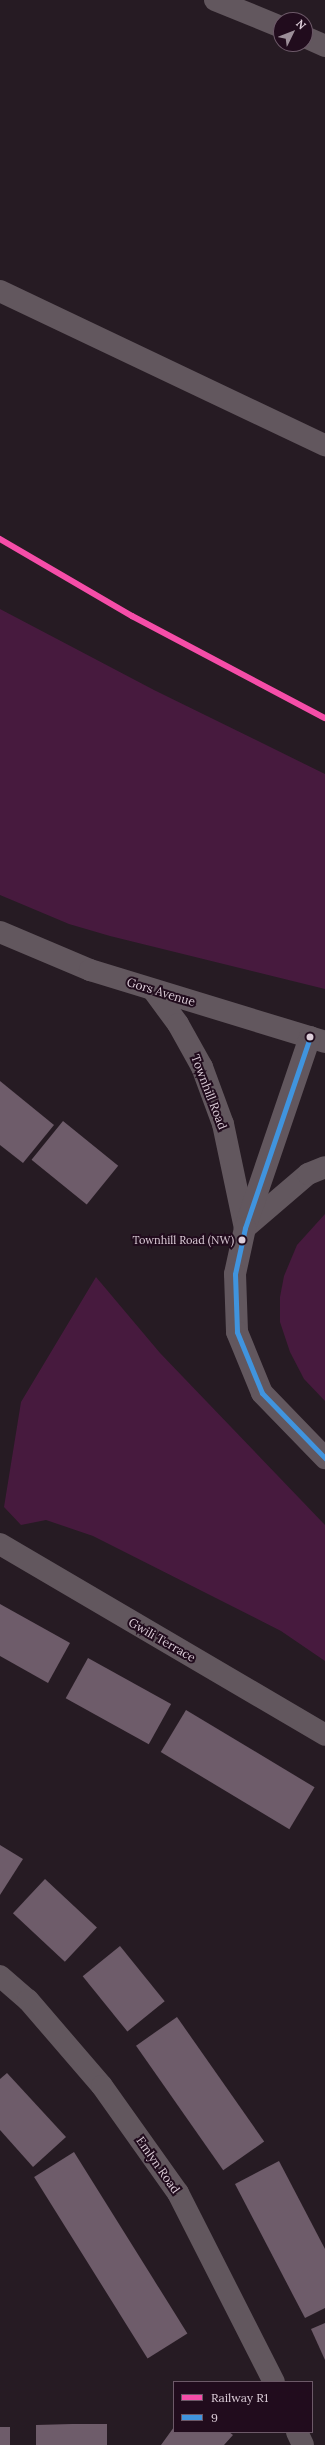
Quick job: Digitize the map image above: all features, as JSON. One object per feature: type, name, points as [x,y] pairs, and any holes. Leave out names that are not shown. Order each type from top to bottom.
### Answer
[{"type":"street","points":[[215,0],[273,25]]},
{"type":"street","points":[[313,41],[325,46]]},
{"type":"street","points":[[0,291],[325,445]]},
{"type":"street","name":"Gors Avenue","points":[[0,932],[90,970],[318,1040]]},
{"type":"street","name":"Townhill Road","points":[[153,990],[178,1024],[202,1067],[223,1124],[245,1228]]},
{"type":"street","name":"Townhill Road","points":[[318,1040],[245,1228],[236,1274],[237,1332],[262,1393],[325,1458]]},
{"type":"street","points":[[245,1228],[308,1174],[325,1167]]},
{"type":"street","name":"Gwili Terrace","points":[[0,1544],[325,1735]]},
{"type":"street","name":"Emlyn Road","points":[[0,1976],[28,2000],[102,2086],[178,2193],[273,2381]]},
{"type":"street","points":[[297,2433],[303,2445]]},
{"type":"shaded area","points":[[0,609],[154,690],[325,774],[325,989],[110,936],[69,924],[0,895]]},
{"type":"shaded area","points":[[325,1214],[325,1401],[304,1379],[290,1352],[280,1322],[280,1297],[284,1276],[297,1245]]},
{"type":"shaded area","points":[[96,1277],[160,1353],[325,1525],[325,1661],[281,1631],[93,1536],[46,1520],[21,1525],[4,1507],[21,1402]]},
{"type":"building","points":[[0,1081],[54,1125],[23,1163],[0,1145]]},
{"type":"building","points":[[63,1121],[118,1166],[87,1205],[32,1160]]},
{"type":"building","points":[[0,1604],[70,1643],[48,1683],[0,1656]]},
{"type":"building","points":[[88,1658],[171,1704],[149,1744],[66,1698]]},
{"type":"building","points":[[186,1710],[315,1787],[289,1829],[161,1752]]},
{"type":"building","points":[[0,1845],[23,1859],[0,1895]]},
{"type":"building","points":[[45,1879],[97,1927],[65,1962],[13,1913]]},
{"type":"building","points":[[120,1946],[165,2001],[127,2031],[83,1976]]},
{"type":"building","points":[[177,2017],[264,2142],[223,2170],[136,2046]]},
{"type":"building","points":[[7,2073],[66,2137],[33,2167],[0,2130],[0,2079]]},
{"type":"building","points":[[74,2152],[187,2333],[148,2358],[34,2177]]},
{"type":"building","points":[[279,2161],[325,2249],[325,2308],[305,2318],[235,2184]]},
{"type":"building","points":[[325,2323],[325,2360],[311,2329]]},
{"type":"building","points":[[107,2424],[107,2445],[36,2445],[36,2425]]},
{"type":"building","points":[[0,2427],[10,2427],[10,2445],[0,2445]]},
{"type":"building","points":[[173,2428],[173,2433],[230,2433],[233,2435],[224,2445],[161,2445]]},
{"type":"rail line","name":"R1","points":[[0,539],[132,616],[325,718]]},
{"type":"transit line","name":"9","points":[[310,1037],[245,1228],[235,1274],[237,1332],[262,1393],[325,1458]]},
{"type":"place","name":"Townhill Road (NW)","points":[[242,1240]]}]
